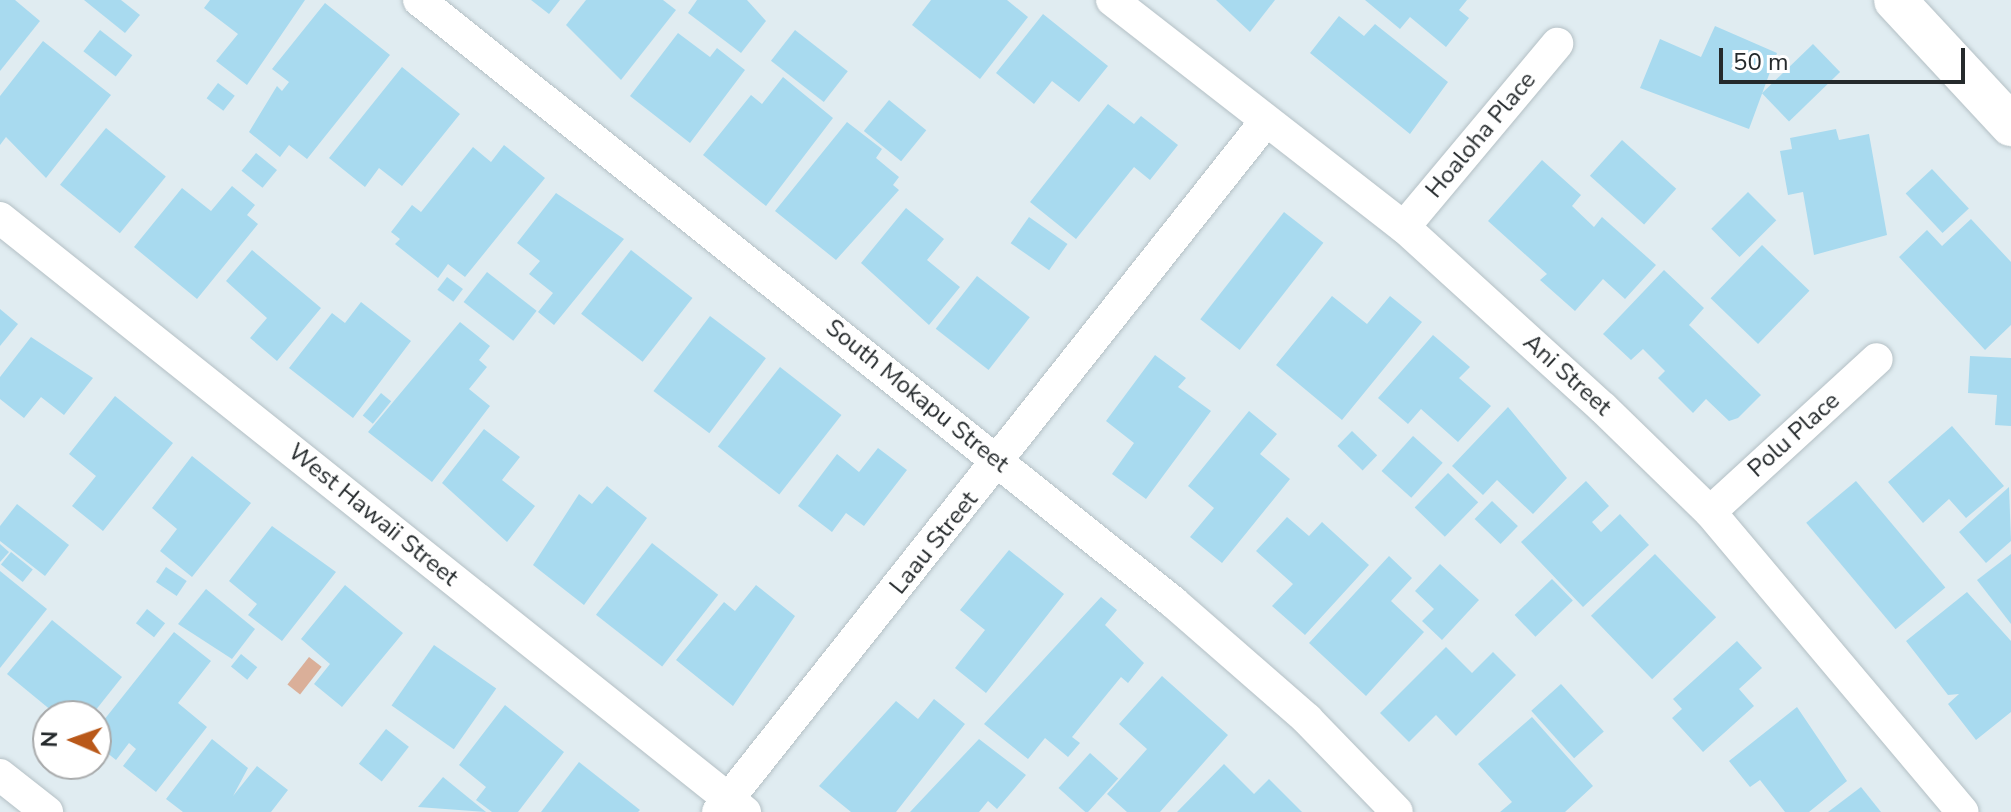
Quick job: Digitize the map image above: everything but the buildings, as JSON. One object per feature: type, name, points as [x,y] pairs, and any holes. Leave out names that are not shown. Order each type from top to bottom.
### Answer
[{"type":"main road","points":[[1895,0],[2011,125]]},
{"type":"street","name":"South Mokapu Street","points":[[419,0],[1000,461],[1242,660],[1397,812]]},
{"type":"street","name":"Ani Street","points":[[1112,0],[1265,122],[1404,227],[1710,512],[1963,812]]},
{"type":"street","name":"Hoaloha Place","points":[[1404,227],[1557,44]]},
{"type":"street","name":"Laau Street","points":[[731,808],[1265,122]]},
{"type":"street","name":"West Hawaii Street","points":[[0,218],[731,808]]},
{"type":"street","name":"Polu Place","points":[[1710,512],[1877,359]]},
{"type":"street","points":[[0,775],[47,812]]},
{"type":"shaded area","points":[[309,657],[322,667],[300,694],[287,685]]}]
